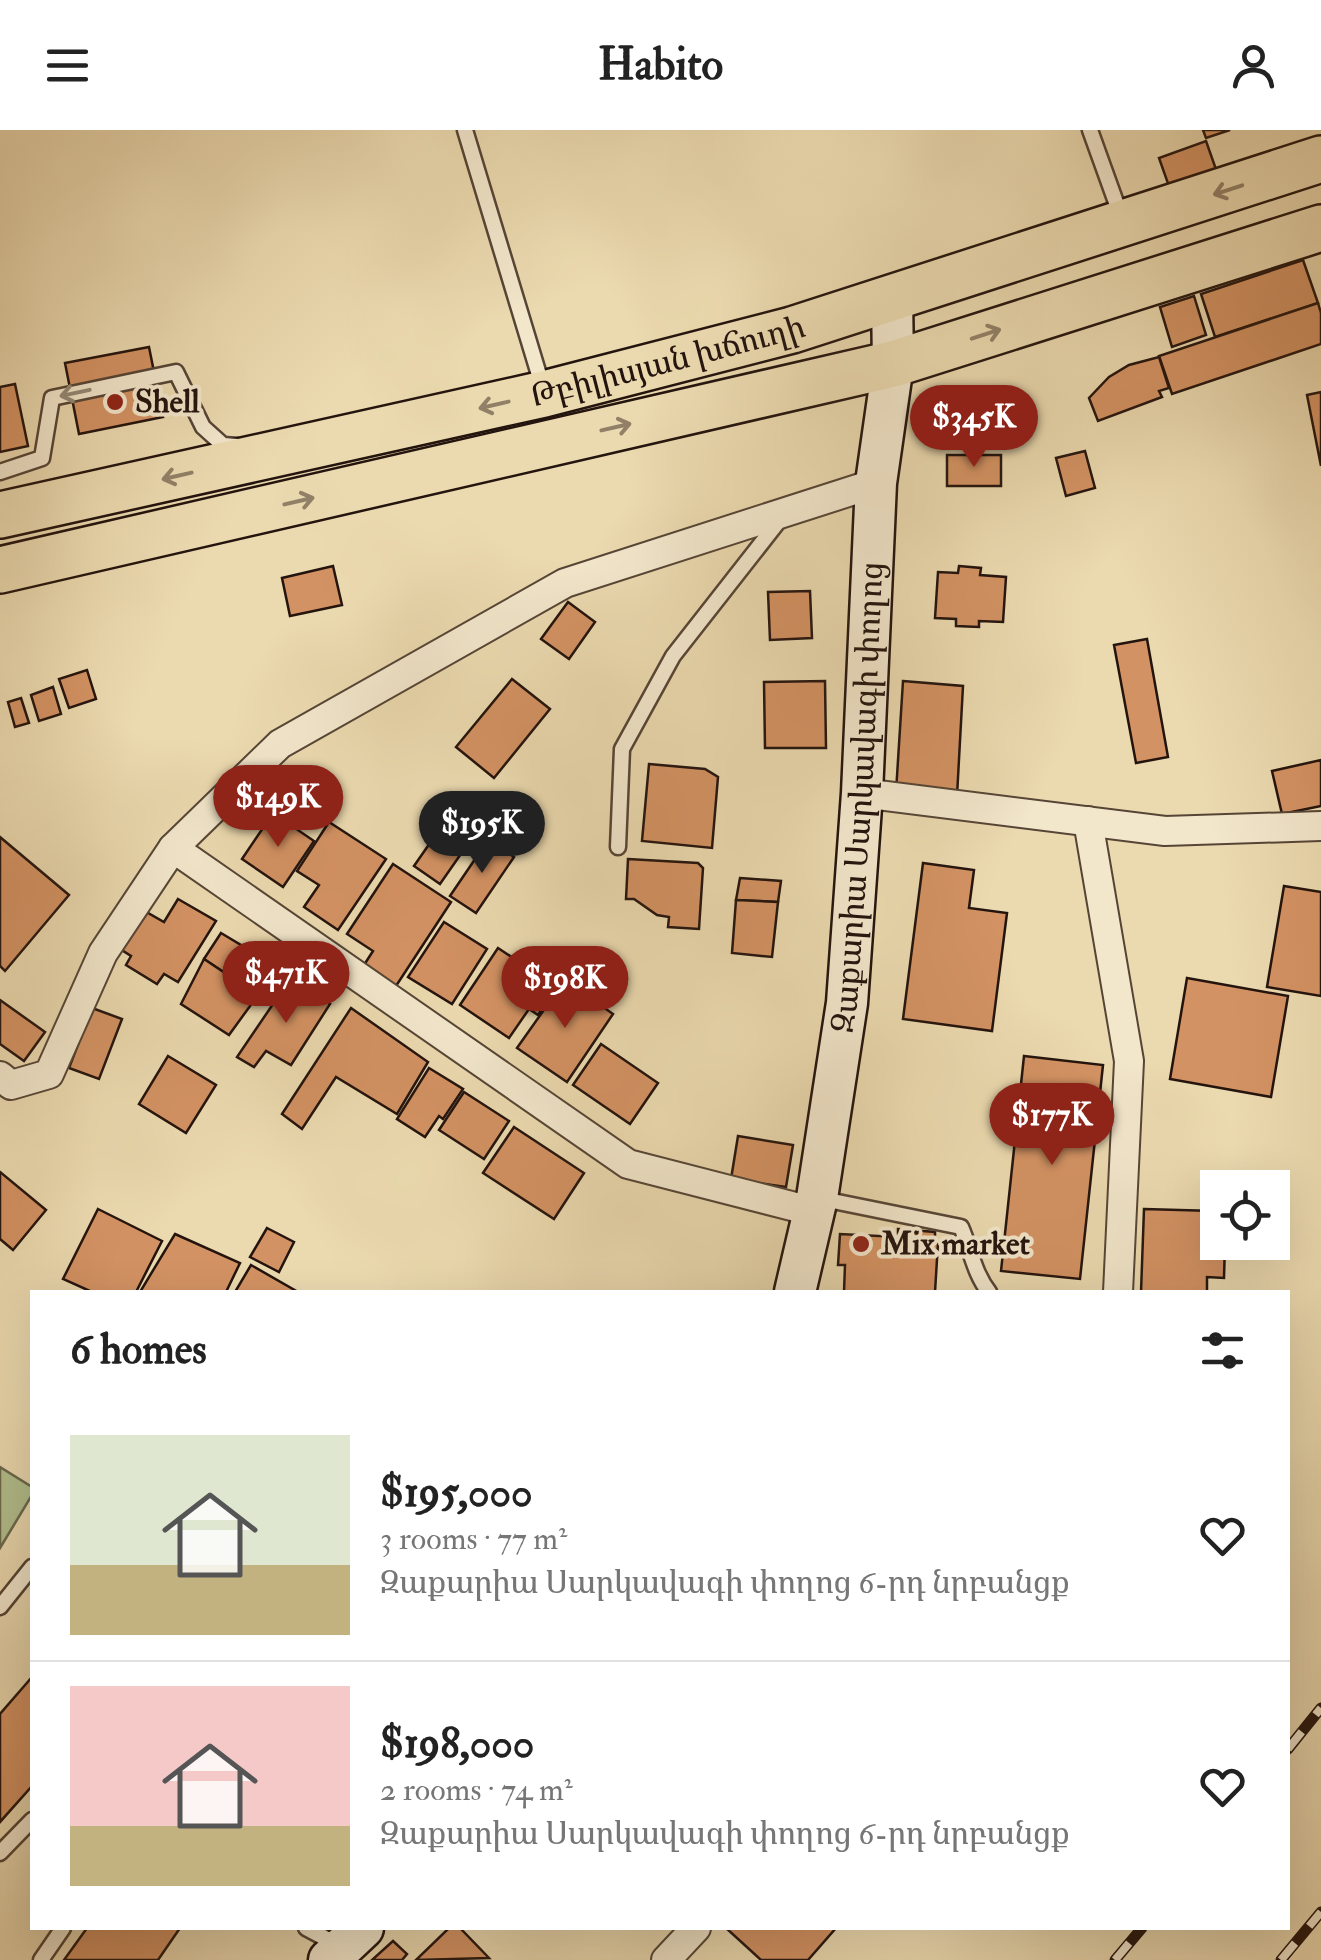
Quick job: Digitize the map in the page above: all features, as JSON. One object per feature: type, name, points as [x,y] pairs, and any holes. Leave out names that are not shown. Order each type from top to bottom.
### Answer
[{"type":"main road","name":"Թբիլիսյան խճուղի","points":[[0,515],[544,394],[792,330],[1321,160]]},
{"type":"main road","name":"Թբիլիսյան խճուղի","points":[[0,570],[893,364],[1321,228]]},
{"type":"main road","name":"Զաքարիա Սարկավագի փողոց","points":[[795,1290],[816,1205],[848,1003],[876,482],[893,364],[892,297]]},
{"type":"street","points":[[0,1076],[11,1085],[49,1074],[103,954],[173,848],[280,744],[564,584],[876,482]]},
{"type":"street","points":[[862,793],[1166,831],[1321,826]]},
{"type":"street","points":[[1088,821],[1130,1061],[1118,1290]]},
{"type":"street","points":[[173,848],[628,1164],[816,1205]]},
{"type":"street","points":[[666,1960],[694,1930]]},
{"type":"lane","points":[[465,130],[544,394]]},
{"type":"lane","points":[[1090,130],[1124,224]]},
{"type":"lane","points":[[0,472],[42,458],[52,398],[176,372],[203,427],[223,446],[304,448]]},
{"type":"lane","points":[[618,847],[622,749],[673,656],[785,512]]},
{"type":"lane","points":[[816,1205],[961,1228],[972,1250],[977,1277],[987,1290]]},
{"type":"lane","points":[[0,1607],[30,1570]]},
{"type":"lane","points":[[0,1853],[30,1822]]},
{"type":"lane","points":[[40,1960],[61,1930]]},
{"type":"lane","points":[[311,1930],[345,1945]]},
{"type":"green space","points":[[0,1467],[30,1486],[30,1498],[0,1548]]},
{"type":"building","points":[[1203,130],[1230,130],[1206,138]]},
{"type":"building","points":[[1206,141],[1218,175],[1171,192],[1159,158]]},
{"type":"building","points":[[1303,260],[1318,303],[1215,337],[1201,294]]},
{"type":"building","points":[[1194,296],[1206,335],[1172,347],[1160,307]]},
{"type":"building","points":[[1318,303],[1321,344],[1172,394],[1159,356]]},
{"type":"building","points":[[149,347],[163,417],[79,434],[65,363]]},
{"type":"building","points":[[1159,357],[1169,388],[1159,391],[1162,397],[1098,421],[1089,398],[1109,377],[1129,365]]},
{"type":"building","points":[[15,384],[28,446],[0,452],[0,387]]},
{"type":"building","points":[[1321,392],[1321,466],[1307,395]]},
{"type":"building","points":[[1085,451],[1095,488],[1066,496],[1056,458]]},
{"type":"building","points":[[947,455],[1001,455],[1001,486],[947,486]]},
{"type":"building","points":[[333,566],[342,605],[290,616],[282,578]]},
{"type":"building","points":[[959,566],[981,568],[980,575],[1006,577],[1003,622],[979,621],[979,627],[956,626],[956,619],[935,618],[938,572],[958,573]]},
{"type":"building","points":[[810,591],[812,638],[770,640],[768,592]]},
{"type":"building","points":[[568,602],[595,622],[569,659],[541,639]]},
{"type":"building","points":[[1147,639],[1168,757],[1136,763],[1114,645]]},
{"type":"building","points":[[87,670],[96,699],[69,708],[59,679]]},
{"type":"building","points":[[512,679],[550,709],[494,778],[456,747]]},
{"type":"building","points":[[825,681],[826,748],[765,748],[764,682]]},
{"type":"building","points":[[903,681],[963,686],[957,796],[896,792]]},
{"type":"building","points":[[53,687],[61,714],[39,721],[31,695]]},
{"type":"building","points":[[21,698],[29,723],[15,727],[8,702]]},
{"type":"building","points":[[1321,760],[1321,806],[1282,814],[1272,771]]},
{"type":"building","points":[[649,764],[705,769],[718,777],[712,848],[642,841]]},
{"type":"building","points":[[455,807],[481,825],[440,884],[414,866]]},
{"type":"building","points":[[273,813],[314,841],[283,887],[242,859]]},
{"type":"building","points":[[329,822],[386,859],[338,930],[304,907],[319,885],[297,871]]},
{"type":"building","points":[[0,837],[69,895],[5,971],[0,966]]},
{"type":"building","points":[[488,840],[514,857],[476,913],[450,896]]},
{"type":"building","points":[[628,859],[698,863],[703,868],[699,929],[668,927],[669,917],[657,915],[634,899],[626,899]]},
{"type":"building","points":[[923,863],[974,870],[969,908],[1007,913],[992,1031],[903,1019]]},
{"type":"building","points":[[393,864],[451,902],[396,986],[364,965],[373,951],[347,934]]},
{"type":"building","points":[[740,878],[781,881],[778,902],[736,900]]},
{"type":"building","points":[[1284,886],[1321,892],[1321,996],[1267,987]]},
{"type":"building","points":[[178,899],[216,921],[178,982],[164,974],[157,984],[126,965],[131,956],[117,947],[141,909],[164,922]]},
{"type":"building","points":[[736,900],[778,902],[772,957],[732,953]]},
{"type":"building","points":[[444,922],[487,949],[452,1004],[408,977]]},
{"type":"building","points":[[221,933],[281,969],[261,997],[204,959]]},
{"type":"building","points":[[498,948],[557,987],[538,1015],[529,1009],[509,1038],[460,1005]]},
{"type":"building","points":[[204,959],[258,995],[229,1035],[181,1004]]},
{"type":"building","points":[[1187,978],[1288,996],[1271,1097],[1170,1079]]},
{"type":"building","points":[[290,979],[330,1004],[291,1065],[266,1051],[254,1067],[237,1057]]},
{"type":"building","points":[[565,980],[613,1014],[567,1082],[517,1048]]},
{"type":"building","points":[[0,1000],[45,1032],[24,1061],[0,1044]]},
{"type":"building","points":[[92,1008],[122,1019],[99,1079],[69,1068]]},
{"type":"building","points":[[351,1008],[428,1062],[397,1114],[336,1077],[302,1129],[282,1114]]},
{"type":"building","points":[[601,1044],[658,1083],[630,1124],[573,1085]]},
{"type":"building","points":[[168,1056],[216,1085],[186,1133],[139,1104]]},
{"type":"building","points":[[1024,1056],[1103,1065],[1080,1279],[1001,1271]]},
{"type":"building","points":[[429,1068],[463,1089],[425,1137],[397,1119]]},
{"type":"building","points":[[464,1092],[509,1121],[484,1159],[439,1130]]},
{"type":"building","points":[[514,1127],[584,1173],[554,1219],[483,1173]]},
{"type":"building","points":[[738,1136],[793,1145],[786,1187],[731,1179]]},
{"type":"building","points":[[0,1172],[46,1210],[13,1250],[0,1239]]},
{"type":"building","points":[[98,1209],[162,1241],[137,1290],[88,1290],[63,1279]]},
{"type":"building","points":[[1144,1209],[1200,1211],[1200,1260],[1225,1260],[1224,1278],[1207,1277],[1207,1290],[1141,1290]]},
{"type":"building","points":[[267,1228],[294,1242],[279,1272],[250,1257]]},
{"type":"building","points":[[898,1229],[935,1232],[935,1290],[844,1290],[845,1265],[838,1265],[840,1234],[898,1237]]},
{"type":"building","points":[[175,1234],[240,1263],[227,1290],[141,1290]]},
{"type":"building","points":[[251,1265],[295,1290],[236,1290]]},
{"type":"building","points":[[30,1679],[30,1788],[0,1822],[0,1714]]},
{"type":"building","points":[[86,1930],[179,1930],[158,1960],[64,1960]]},
{"type":"building","points":[[447,1930],[462,1930],[489,1958],[416,1960]]},
{"type":"building","points":[[728,1930],[834,1930],[808,1960],[761,1960]]},
{"type":"building","points":[[393,1941],[407,1954],[402,1960],[372,1960]]},
{"type":"railway","points":[[1290,1747],[1321,1708]]},
{"type":"railway","points":[[1281,1960],[1321,1912]]},
{"type":"railway","points":[[1115,1960],[1140,1930]]},
{"type":"place","name":"Shell","points":[[115,402]]},
{"type":"place","name":"Mix market","points":[[861,1244]]}]
